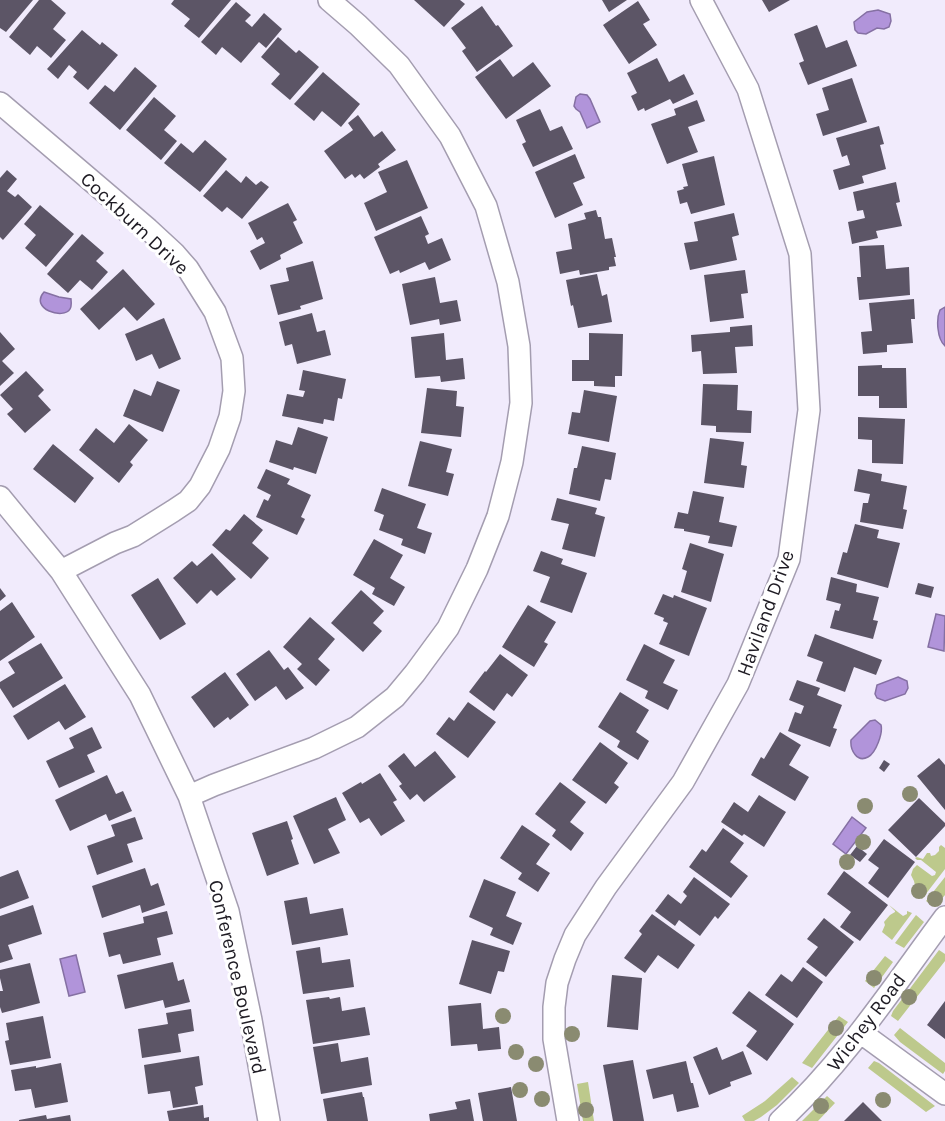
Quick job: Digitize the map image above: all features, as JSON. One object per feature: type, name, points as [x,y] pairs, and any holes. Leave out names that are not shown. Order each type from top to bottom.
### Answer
[{"type":"street","points":[[189,796],[314,748],[357,727],[395,696],[448,628],[477,569],[498,516],[512,462],[520,403],[519,346],[508,282],[486,206],[450,136],[399,65],[329,0]]},
{"type":"street","name":"Haviland Drive","points":[[568,1121],[554,1028],[557,983],[565,959],[575,935],[606,887],[683,782],[738,684],[789,559],[809,410],[800,254],[747,89],[701,0]]},
{"type":"street","name":"Cockburn Drive","points":[[0,103],[174,253],[188,268],[215,312],[232,358],[234,391],[230,417],[219,449],[200,486],[188,501],[133,536],[61,571]]},
{"type":"street","name":"Conference Boulevard","points":[[0,497],[61,571],[140,695],[189,796],[228,911],[269,1121]]},
{"type":"street","name":"Wichey Road","points":[[780,1121],[822,1079],[860,1032],[945,917]]},
{"type":"street","points":[[860,1032],[945,1094]]},
{"type":"green space","points":[[941,845],[945,848],[945,869],[922,899],[919,896],[922,893],[922,886],[915,886],[911,875],[913,869],[917,865],[932,876],[936,872],[915,858],[923,859],[927,853],[931,856],[935,855]]},
{"type":"green space","points":[[945,877],[945,895],[935,907],[926,901]]},
{"type":"green space","points":[[889,905],[903,916],[907,914],[907,911],[912,913],[892,940],[882,932],[884,922],[895,912]]},
{"type":"green space","points":[[916,915],[924,922],[904,948],[895,943]]},
{"type":"green space","points":[[939,950],[945,954],[945,961],[898,1021],[891,1016],[893,1011]]},
{"type":"green space","points":[[885,956],[893,962],[874,988],[865,981]]},
{"type":"green space","points":[[839,1016],[848,1022],[812,1068],[802,1063]]},
{"type":"green space","points":[[900,1028],[945,1063],[943,1074],[900,1042],[894,1035]]},
{"type":"green space","points":[[874,1061],[935,1106],[926,1112],[868,1068]]},
{"type":"green space","points":[[792,1077],[799,1083],[777,1105],[754,1121],[745,1121],[742,1116],[765,1101]]},
{"type":"green space","points":[[588,1082],[594,1121],[583,1121],[577,1084]]},
{"type":"green space","points":[[827,1096],[835,1103],[818,1121],[802,1121]]},
{"type":"shaded area","points":[[878,10],[890,14],[889,27],[877,28],[866,34],[855,30],[854,22],[867,12]]},
{"type":"shaded area","points":[[580,94],[587,95],[590,99],[600,122],[587,128],[580,112],[574,106],[576,97]]},
{"type":"shaded area","points":[[44,292],[71,299],[70,309],[67,312],[55,313],[44,308],[41,298]]},
{"type":"shaded area","points":[[945,307],[945,346],[940,339],[938,324],[940,310]]},
{"type":"shaded area","points":[[936,614],[945,616],[944,651],[928,647]]},
{"type":"shaded area","points":[[898,677],[907,681],[908,688],[905,694],[885,701],[877,698],[875,694],[877,685]]},
{"type":"shaded area","points":[[875,720],[881,725],[881,733],[874,751],[868,757],[858,757],[853,751],[851,740],[870,721]]},
{"type":"shaded area","points":[[852,817],[866,828],[846,854],[833,844]]},
{"type":"shaded area","points":[[76,955],[85,992],[69,996],[60,959]]},
{"type":"building","points":[[0,0],[33,0],[6,32],[0,28]]},
{"type":"building","points":[[39,0],[51,0],[66,13],[53,29],[66,40],[51,58],[37,46],[30,55],[9,37]]},
{"type":"building","points":[[174,0],[231,0],[199,38],[184,26],[190,19],[171,4]]},
{"type":"building","points":[[414,0],[460,0],[465,4],[444,27]]},
{"type":"building","points":[[602,0],[627,0],[609,12]]},
{"type":"building","points":[[762,0],[790,0],[769,12]]},
{"type":"building","points":[[638,1],[650,20],[643,24],[657,45],[629,64],[603,25]]},
{"type":"building","points":[[236,2],[251,15],[245,21],[252,27],[264,13],[282,29],[266,48],[259,42],[241,63],[222,47],[216,55],[201,42]]},
{"type":"building","points":[[482,6],[513,46],[477,72],[462,51],[466,48],[451,28]]},
{"type":"building","points":[[817,25],[826,48],[847,40],[857,66],[808,85],[799,63],[804,61],[794,34]]},
{"type":"building","points":[[82,30],[100,45],[102,42],[118,55],[88,90],[73,77],[77,72],[69,65],[58,79],[47,69]]},
{"type":"building","points":[[278,37],[296,53],[299,50],[319,67],[290,100],[271,84],[280,74],[261,57]]},
{"type":"building","points":[[657,58],[669,82],[684,74],[694,94],[673,104],[670,99],[645,111],[644,108],[638,111],[631,96],[637,93],[627,73]]},
{"type":"building","points":[[500,59],[513,77],[533,62],[551,86],[506,119],[475,77]]},
{"type":"building","points":[[135,67],[157,86],[120,130],[89,103],[105,85],[114,92]]},
{"type":"building","points":[[323,72],[360,104],[341,127],[322,111],[314,121],[294,104]]},
{"type":"building","points":[[852,78],[867,122],[823,136],[816,114],[829,110],[822,88]]},
{"type":"building","points":[[154,97],[176,116],[164,130],[177,141],[161,160],[126,130]]},
{"type":"building","points":[[697,100],[705,121],[688,127],[698,152],[667,164],[651,124],[676,115],[674,109]]},
{"type":"building","points":[[540,109],[550,131],[562,126],[573,149],[533,167],[522,144],[526,142],[516,120]]},
{"type":"building","points":[[358,115],[374,137],[382,131],[396,150],[378,164],[380,167],[364,179],[360,174],[355,178],[352,174],[345,179],[324,151],[353,130],[348,123]]},
{"type":"building","points":[[879,126],[884,144],[880,145],[886,169],[862,176],[864,183],[839,190],[833,170],[850,165],[847,155],[842,157],[836,138]]},
{"type":"building","points":[[205,140],[227,159],[200,192],[164,163],[181,143],[193,153]]},
{"type":"building","points":[[575,154],[585,178],[573,183],[583,205],[555,218],[535,172]]},
{"type":"building","points":[[714,156],[725,205],[691,214],[687,202],[680,204],[677,191],[688,186],[682,164]]},
{"type":"building","points":[[407,160],[428,208],[376,231],[364,203],[387,192],[378,172]]},
{"type":"building","points":[[7,170],[17,179],[7,191],[15,197],[18,194],[32,207],[3,240],[0,237],[0,178]]},
{"type":"building","points":[[226,170],[241,183],[246,176],[256,185],[261,181],[269,187],[242,219],[227,207],[222,212],[203,196]]},
{"type":"building","points":[[896,182],[900,202],[896,203],[902,226],[876,231],[878,238],[852,244],[848,222],[865,218],[863,210],[857,211],[853,192]]},
{"type":"building","points":[[288,203],[297,220],[293,222],[303,243],[280,255],[281,259],[260,270],[250,251],[265,243],[262,237],[257,240],[248,223]]},
{"type":"building","points":[[40,205],[74,234],[46,267],[25,248],[36,235],[24,224]]},
{"type":"building","points":[[596,210],[598,217],[601,217],[605,239],[612,238],[616,266],[609,267],[609,270],[580,275],[579,270],[560,274],[556,252],[572,249],[568,224],[586,219],[584,213]]},
{"type":"building","points":[[734,213],[739,235],[732,237],[737,260],[690,270],[684,243],[698,241],[694,222]]},
{"type":"building","points":[[421,216],[429,234],[425,236],[428,244],[442,238],[451,260],[429,270],[425,262],[400,273],[399,270],[390,274],[374,237]]},
{"type":"building","points":[[82,234],[104,253],[96,261],[108,272],[92,290],[80,280],[68,293],[47,274]]},
{"type":"building","points":[[884,245],[886,269],[909,267],[910,295],[859,300],[857,277],[861,277],[859,246]]},
{"type":"building","points":[[313,261],[323,299],[300,306],[301,309],[278,315],[270,285],[289,281],[286,268]]},
{"type":"building","points":[[123,269],[155,304],[137,321],[124,307],[99,330],[80,309]]},
{"type":"building","points":[[745,270],[748,293],[741,294],[744,318],[710,322],[704,275]]},
{"type":"building","points":[[597,274],[602,296],[607,294],[612,322],[578,328],[566,280]]},
{"type":"building","points":[[435,277],[440,303],[457,300],[461,321],[440,325],[439,319],[410,325],[402,284]]},
{"type":"building","points":[[914,299],[915,319],[911,319],[913,343],[887,345],[887,352],[863,354],[861,332],[872,331],[869,303]]},
{"type":"building","points":[[312,313],[317,332],[325,330],[331,355],[297,364],[292,344],[285,346],[279,322]]},
{"type":"building","points":[[164,318],[181,359],[159,369],[152,354],[136,361],[125,334]]},
{"type":"building","points":[[752,325],[753,346],[735,347],[737,373],[703,374],[701,351],[692,352],[691,335],[730,332],[730,327]]},
{"type":"building","points":[[0,332],[15,349],[2,361],[14,373],[0,386]]},
{"type":"building","points":[[444,333],[446,360],[463,358],[465,379],[441,382],[440,376],[415,378],[411,337]]},
{"type":"building","points":[[589,333],[623,334],[622,376],[615,376],[615,387],[594,386],[594,381],[572,381],[572,360],[589,360]]},
{"type":"building","points":[[882,365],[882,368],[906,368],[907,408],[879,408],[879,396],[858,396],[858,366]]},
{"type":"building","points":[[303,370],[346,379],[342,399],[338,398],[334,421],[324,419],[323,424],[282,416],[287,394],[303,397],[305,391],[299,390]]},
{"type":"building","points":[[26,371],[44,390],[38,396],[51,410],[25,433],[7,414],[13,409],[0,395]]},
{"type":"building","points":[[157,381],[180,390],[163,432],[123,416],[134,389],[151,396]]},
{"type":"building","points":[[703,384],[738,385],[737,410],[752,411],[751,433],[716,432],[716,426],[701,425]]},
{"type":"building","points":[[427,388],[457,391],[456,406],[464,407],[461,437],[421,433]]},
{"type":"building","points":[[584,390],[617,396],[609,442],[568,434],[572,412],[580,413]]},
{"type":"building","points":[[858,417],[905,419],[903,464],[872,463],[872,440],[858,439]]},
{"type":"building","points":[[129,424],[148,440],[130,462],[133,465],[119,483],[79,450],[96,428],[114,443]]},
{"type":"building","points":[[298,427],[328,437],[316,474],[294,467],[293,470],[269,462],[276,440],[292,445]]},
{"type":"building","points":[[710,438],[744,442],[741,465],[747,466],[744,488],[704,483]]},
{"type":"building","points":[[420,441],[452,449],[446,472],[454,474],[448,496],[408,486]]},
{"type":"building","points":[[53,444],[94,478],[75,503],[33,469]]},
{"type":"building","points":[[582,446],[616,453],[611,480],[605,479],[600,501],[569,494],[574,468],[577,468]]},
{"type":"building","points":[[266,469],[290,479],[287,484],[311,495],[301,517],[305,519],[297,535],[256,517],[264,499],[268,501],[271,495],[257,488]]},
{"type":"building","points":[[858,469],[882,474],[881,481],[907,486],[903,509],[907,510],[903,529],[860,522],[863,503],[868,503],[870,494],[854,491]]},
{"type":"building","points":[[382,488],[426,504],[417,528],[432,533],[425,554],[401,545],[403,539],[379,530],[384,515],[374,511]]},
{"type":"building","points":[[693,491],[724,497],[719,522],[737,526],[732,547],[708,543],[710,536],[674,528],[678,512],[688,514]]},
{"type":"building","points":[[557,498],[597,508],[595,514],[605,517],[595,557],[562,549],[569,524],[551,520]]},
{"type":"building","points":[[244,514],[263,530],[252,543],[269,558],[251,579],[212,545],[226,529],[230,531]]},
{"type":"building","points":[[855,524],[879,530],[877,538],[900,543],[888,588],[837,574],[843,552],[847,553]]},
{"type":"building","points":[[374,539],[403,555],[390,578],[405,587],[394,606],[372,594],[375,588],[353,575]]},
{"type":"building","points":[[690,543],[724,554],[711,602],[681,592],[687,571],[682,569]]},
{"type":"building","points":[[541,551],[563,559],[561,564],[587,573],[572,613],[540,602],[550,577],[533,571]]},
{"type":"building","points":[[212,553],[236,579],[217,596],[211,590],[197,604],[173,578],[192,561],[197,566]]},
{"type":"building","points":[[831,577],[857,584],[856,592],[879,597],[873,620],[878,621],[873,639],[830,628],[835,610],[839,611],[841,604],[826,600]]},
{"type":"building","points":[[158,578],[186,624],[160,640],[131,595]]},
{"type":"building","points":[[918,583],[934,587],[931,598],[915,594]]},
{"type":"building","points":[[0,588],[6,596],[0,601]]},
{"type":"building","points":[[361,590],[384,611],[373,623],[382,631],[363,652],[331,623]]},
{"type":"building","points":[[663,594],[673,598],[674,595],[707,608],[689,656],[659,644],[668,623],[663,621],[664,618],[654,614]]},
{"type":"building","points":[[12,602],[35,637],[0,661],[0,611]]},
{"type":"building","points":[[528,605],[556,622],[544,642],[548,644],[534,667],[502,647]]},
{"type":"building","points":[[310,617],[335,639],[318,659],[330,670],[316,686],[297,669],[302,664],[283,647]]},
{"type":"building","points":[[815,634],[882,660],[876,675],[854,667],[845,692],[816,681],[823,662],[807,656]]},
{"type":"building","points":[[41,643],[63,678],[13,708],[0,688],[0,682],[15,673],[8,662]]},
{"type":"building","points":[[644,644],[675,660],[663,683],[678,690],[668,710],[645,698],[648,691],[626,680]]},
{"type":"building","points":[[269,650],[284,670],[288,667],[304,688],[286,700],[276,686],[255,701],[236,674]]},
{"type":"building","points":[[500,654],[528,675],[512,697],[507,693],[494,711],[469,692]]},
{"type":"building","points":[[225,672],[249,705],[230,720],[228,717],[214,728],[191,697]]},
{"type":"building","points":[[797,680],[820,688],[817,695],[842,705],[833,728],[837,729],[830,747],[788,731],[795,712],[801,714],[804,706],[789,700]]},
{"type":"building","points":[[65,684],[86,717],[65,730],[59,721],[28,740],[13,716]]},
{"type":"building","points":[[620,692],[649,710],[636,732],[649,741],[638,760],[617,747],[620,741],[598,727]]},
{"type":"building","points":[[468,702],[496,722],[468,758],[436,734],[449,717],[454,721]]},
{"type":"building","points":[[92,727],[102,748],[87,755],[95,772],[59,788],[46,761],[74,748],[69,738]]},
{"type":"building","points":[[780,732],[801,745],[789,765],[809,777],[795,801],[751,775],[761,757],[764,759]]},
{"type":"building","points":[[600,742],[628,763],[614,783],[619,787],[606,804],[572,780]]},
{"type":"building","points":[[435,751],[456,777],[424,802],[417,794],[410,800],[399,786],[402,784],[388,766],[404,753],[415,767]]},
{"type":"building","points":[[939,758],[945,765],[945,810],[917,776]]},
{"type":"building","points":[[884,760],[890,764],[884,772],[879,768]]},
{"type":"building","points":[[380,773],[397,800],[393,802],[405,821],[381,836],[369,818],[360,823],[342,793]]},
{"type":"building","points":[[107,775],[116,794],[123,791],[132,811],[109,821],[106,814],[70,831],[55,800]]},
{"type":"building","points":[[560,782],[586,802],[570,822],[584,833],[571,851],[552,836],[556,830],[535,814]]},
{"type":"building","points":[[759,795],[786,812],[764,847],[721,822],[734,802],[748,812]]},
{"type":"building","points":[[336,797],[346,820],[328,829],[340,853],[314,864],[293,816]]},
{"type":"building","points":[[919,798],[945,823],[945,826],[916,857],[888,830]]},
{"type":"building","points":[[135,817],[143,839],[127,844],[133,862],[97,875],[87,846],[115,836],[111,825]]},
{"type":"building","points":[[287,821],[299,864],[267,876],[252,833]]},
{"type":"building","points":[[522,825],[550,844],[536,864],[550,873],[538,892],[518,879],[522,873],[500,858]]},
{"type":"building","points":[[723,828],[744,843],[730,862],[748,876],[731,898],[689,867],[702,849],[706,852]]},
{"type":"building","points":[[884,839],[915,862],[888,898],[868,883],[879,868],[868,860]]},
{"type":"building","points":[[857,846],[867,854],[860,862],[850,855]]},
{"type":"building","points":[[145,868],[151,886],[158,883],[165,905],[142,913],[140,905],[102,918],[92,886]]},
{"type":"building","points":[[18,870],[29,898],[0,909],[0,877]]},
{"type":"building","points":[[844,871],[888,905],[860,941],[840,927],[851,912],[827,894]]},
{"type":"building","points":[[694,877],[730,904],[718,919],[715,916],[700,936],[679,920],[675,926],[655,911],[668,894],[681,904],[687,896],[683,892]]},
{"type":"building","points":[[484,879],[516,892],[506,916],[522,923],[513,945],[490,935],[493,928],[469,917]]},
{"type":"building","points":[[307,897],[310,914],[343,908],[348,935],[292,945],[284,901]]},
{"type":"building","points":[[33,905],[42,934],[8,945],[13,959],[0,963],[0,916]]},
{"type":"building","points":[[167,911],[173,934],[157,938],[161,955],[123,964],[120,954],[109,957],[103,933],[144,923],[143,917]]},
{"type":"building","points":[[652,914],[695,945],[678,969],[658,955],[645,973],[624,958],[642,934],[639,931]]},
{"type":"building","points":[[824,918],[854,942],[826,977],[806,962],[818,947],[807,939]]},
{"type":"building","points":[[472,940],[510,951],[504,972],[498,971],[491,994],[459,984]]},
{"type":"building","points":[[320,947],[322,963],[350,959],[354,987],[303,994],[296,951]]},
{"type":"building","points":[[173,962],[178,981],[184,979],[190,1002],[165,1008],[163,1000],[125,1009],[117,975]]},
{"type":"building","points":[[30,963],[40,1003],[2,1013],[0,991],[3,991],[0,970]]},
{"type":"building","points":[[803,967],[823,982],[797,1018],[765,995],[781,974],[792,982]]},
{"type":"building","points":[[612,975],[642,978],[638,1030],[607,1027]]},
{"type":"building","points":[[749,991],[794,1024],[767,1061],[746,1046],[757,1031],[732,1013]]},
{"type":"building","points":[[329,997],[330,999],[340,997],[342,1011],[365,1007],[370,1035],[313,1044],[306,1000]]},
{"type":"building","points":[[945,1001],[945,1039],[927,1025]]},
{"type":"building","points":[[481,1003],[483,1029],[499,1027],[501,1049],[478,1051],[477,1044],[451,1046],[448,1006]]},
{"type":"building","points":[[191,1009],[194,1031],[178,1034],[181,1052],[142,1058],[138,1029],[168,1024],[166,1013]]},
{"type":"building","points":[[43,1016],[51,1058],[10,1065],[5,1041],[9,1040],[6,1023]]},
{"type":"building","points":[[338,1043],[341,1062],[368,1057],[372,1085],[321,1094],[313,1047]]},
{"type":"building","points":[[717,1047],[722,1060],[743,1051],[752,1074],[730,1082],[731,1086],[709,1095],[693,1057]]},
{"type":"building","points":[[199,1056],[203,1085],[195,1087],[198,1104],[173,1108],[170,1091],[148,1094],[144,1065]]},
{"type":"building","points":[[633,1060],[644,1121],[613,1121],[603,1065]]},
{"type":"building","points":[[686,1061],[699,1107],[677,1112],[673,1094],[653,1099],[646,1070]]},
{"type":"building","points":[[61,1063],[68,1102],[35,1108],[31,1089],[15,1091],[11,1070]]},
{"type":"building","points":[[511,1087],[517,1121],[483,1121],[478,1093]]},
{"type":"building","points":[[362,1092],[368,1121],[327,1121],[323,1099]]},
{"type":"building","points":[[470,1099],[474,1121],[430,1121],[429,1114],[457,1109],[455,1102]]},
{"type":"building","points":[[863,1102],[882,1121],[844,1121]]},
{"type":"building","points":[[203,1105],[204,1118],[209,1117],[209,1121],[169,1121],[167,1111]]},
{"type":"building","points":[[46,1115],[47,1119],[70,1115],[71,1121],[19,1121],[19,1120]]}]
